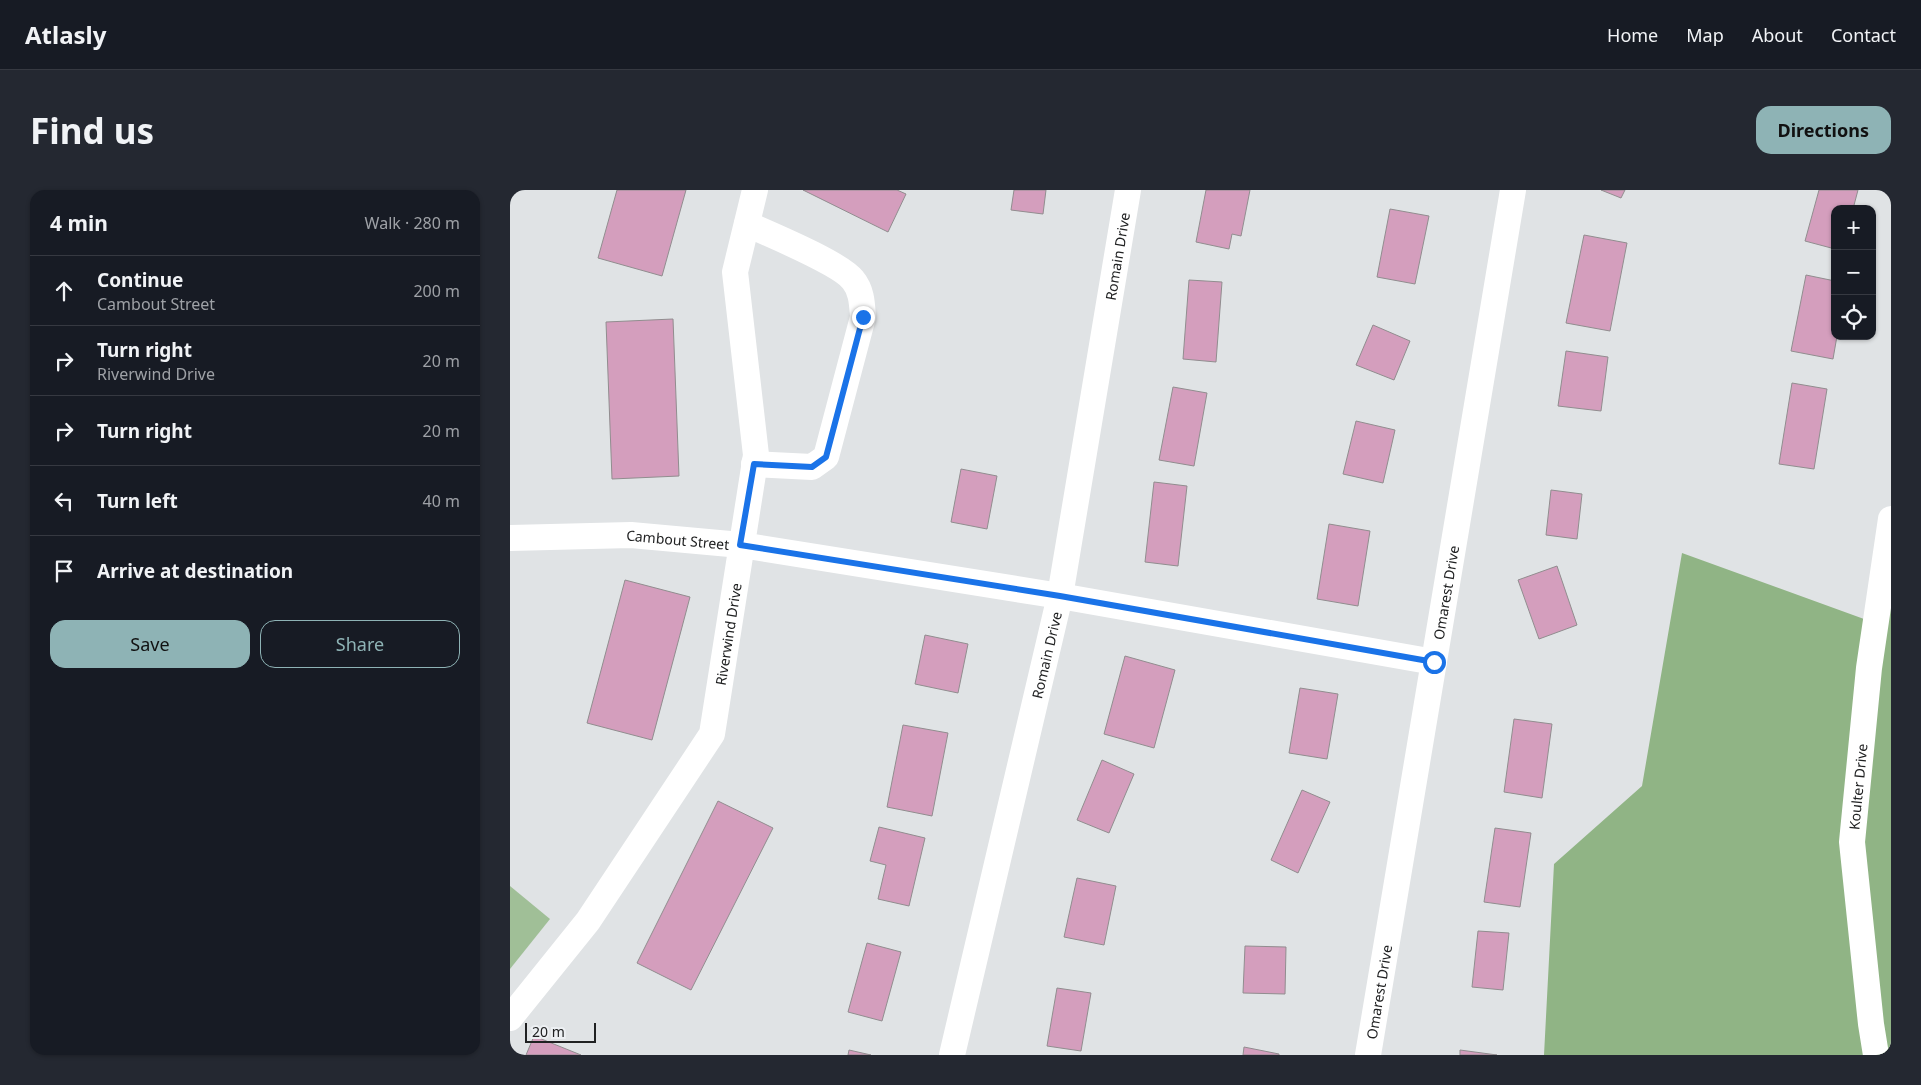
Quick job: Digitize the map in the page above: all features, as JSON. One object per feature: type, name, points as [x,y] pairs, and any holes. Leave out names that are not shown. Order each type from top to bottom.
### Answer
[{"type":"street","name":"Riverwind Drive","points":[[510,1018],[588,921],[712,734],[740,545],[756,455],[735,272],[755,190]]},
{"type":"street","name":"Romain Drive","points":[[952,1055],[1060,596],[1128,190]]},
{"type":"street","name":"Omarest Drive","points":[[1368,1055],[1513,190]]},
{"type":"street","points":[[747,224],[833,265],[853,279],[862,296],[863,317],[826,457],[812,467],[754,464]]},
{"type":"street","name":"Koulter Drive","points":[[1876,1055],[1852,842],[1869,668],[1891,519]]},
{"type":"street","name":"Cambout Street","points":[[510,538],[631,535],[740,545],[1060,596],[1434,662]]},
{"type":"green space","points":[[1891,519],[1891,1055],[1544,1055],[1554,864],[1642,786],[1682,553],[1875,623]]},
{"type":"green space","points":[[510,886],[550,919],[510,969]]},
{"type":"building","points":[[617,190],[686,190],[662,276],[598,258]]},
{"type":"building","points":[[803,190],[897,190],[906,194],[888,232]]},
{"type":"building","points":[[1014,190],[1046,190],[1043,214],[1011,210]]},
{"type":"building","points":[[1206,190],[1250,190],[1241,236],[1232,234],[1229,249],[1196,242]]},
{"type":"building","points":[[1601,190],[1625,190],[1621,198]]},
{"type":"building","points":[[1819,190],[1858,190],[1854,205],[1831,205],[1831,248],[1805,241]]},
{"type":"building","points":[[1390,209],[1429,216],[1415,284],[1377,277]]},
{"type":"building","points":[[1584,235],[1627,243],[1610,331],[1566,323]]},
{"type":"building","points":[[1806,275],[1831,280],[1831,340],[1836,340],[1833,359],[1791,351]]},
{"type":"building","points":[[1189,280],[1222,282],[1216,362],[1183,359]]},
{"type":"building","points":[[673,319],[679,476],[612,479],[606,322]]},
{"type":"building","points":[[1373,325],[1410,341],[1394,380],[1356,365]]},
{"type":"building","points":[[1566,351],[1608,357],[1601,411],[1558,406]]},
{"type":"building","points":[[1792,383],[1827,389],[1814,469],[1779,464]]},
{"type":"building","points":[[1173,387],[1207,393],[1194,466],[1159,460]]},
{"type":"building","points":[[1356,421],[1395,430],[1383,483],[1343,474]]},
{"type":"building","points":[[961,469],[997,476],[987,529],[951,522]]},
{"type":"building","points":[[1154,482],[1187,486],[1178,566],[1145,562]]},
{"type":"building","points":[[1551,490],[1582,494],[1577,539],[1546,535]]},
{"type":"building","points":[[1329,524],[1370,531],[1358,606],[1317,599]]},
{"type":"building","points":[[1557,566],[1577,625],[1539,639],[1518,580]]},
{"type":"building","points":[[625,580],[690,597],[652,740],[587,723]]},
{"type":"building","points":[[925,635],[968,644],[958,693],[915,684]]},
{"type":"building","points":[[1125,656],[1175,670],[1154,748],[1104,734]]},
{"type":"building","points":[[1300,688],[1338,694],[1327,759],[1289,753]]},
{"type":"building","points":[[1514,719],[1552,724],[1542,798],[1504,792]]},
{"type":"building","points":[[903,725],[948,733],[932,816],[887,807]]},
{"type":"building","points":[[1102,760],[1134,774],[1109,833],[1077,820]]},
{"type":"building","points":[[1302,790],[1330,802],[1298,873],[1271,860]]},
{"type":"building","points":[[718,801],[773,828],[691,990],[637,963]]},
{"type":"building","points":[[879,827],[925,838],[909,906],[878,899],[886,865],[870,861]]},
{"type":"building","points":[[1495,828],[1531,833],[1520,907],[1484,902]]},
{"type":"building","points":[[1077,878],[1116,886],[1104,945],[1064,937]]},
{"type":"building","points":[[1478,931],[1509,933],[1503,990],[1472,987]]},
{"type":"building","points":[[867,943],[901,952],[882,1021],[848,1012]]},
{"type":"building","points":[[1245,946],[1286,947],[1285,994],[1243,993]]},
{"type":"building","points":[[1057,988],[1091,993],[1081,1051],[1047,1046]]},
{"type":"building","points":[[534,1036],[581,1055],[526,1055]]},
{"type":"building","points":[[1244,1047],[1279,1054],[1279,1055],[1243,1055]]},
{"type":"building","points":[[849,1050],[871,1055],[848,1055]]},
{"type":"building","points":[[1460,1050],[1497,1055],[1460,1055]]},
{"type":"route","points":[[863,317],[826,457],[812,467],[754,464],[740,545],[1060,596],[1434,662]]}]
